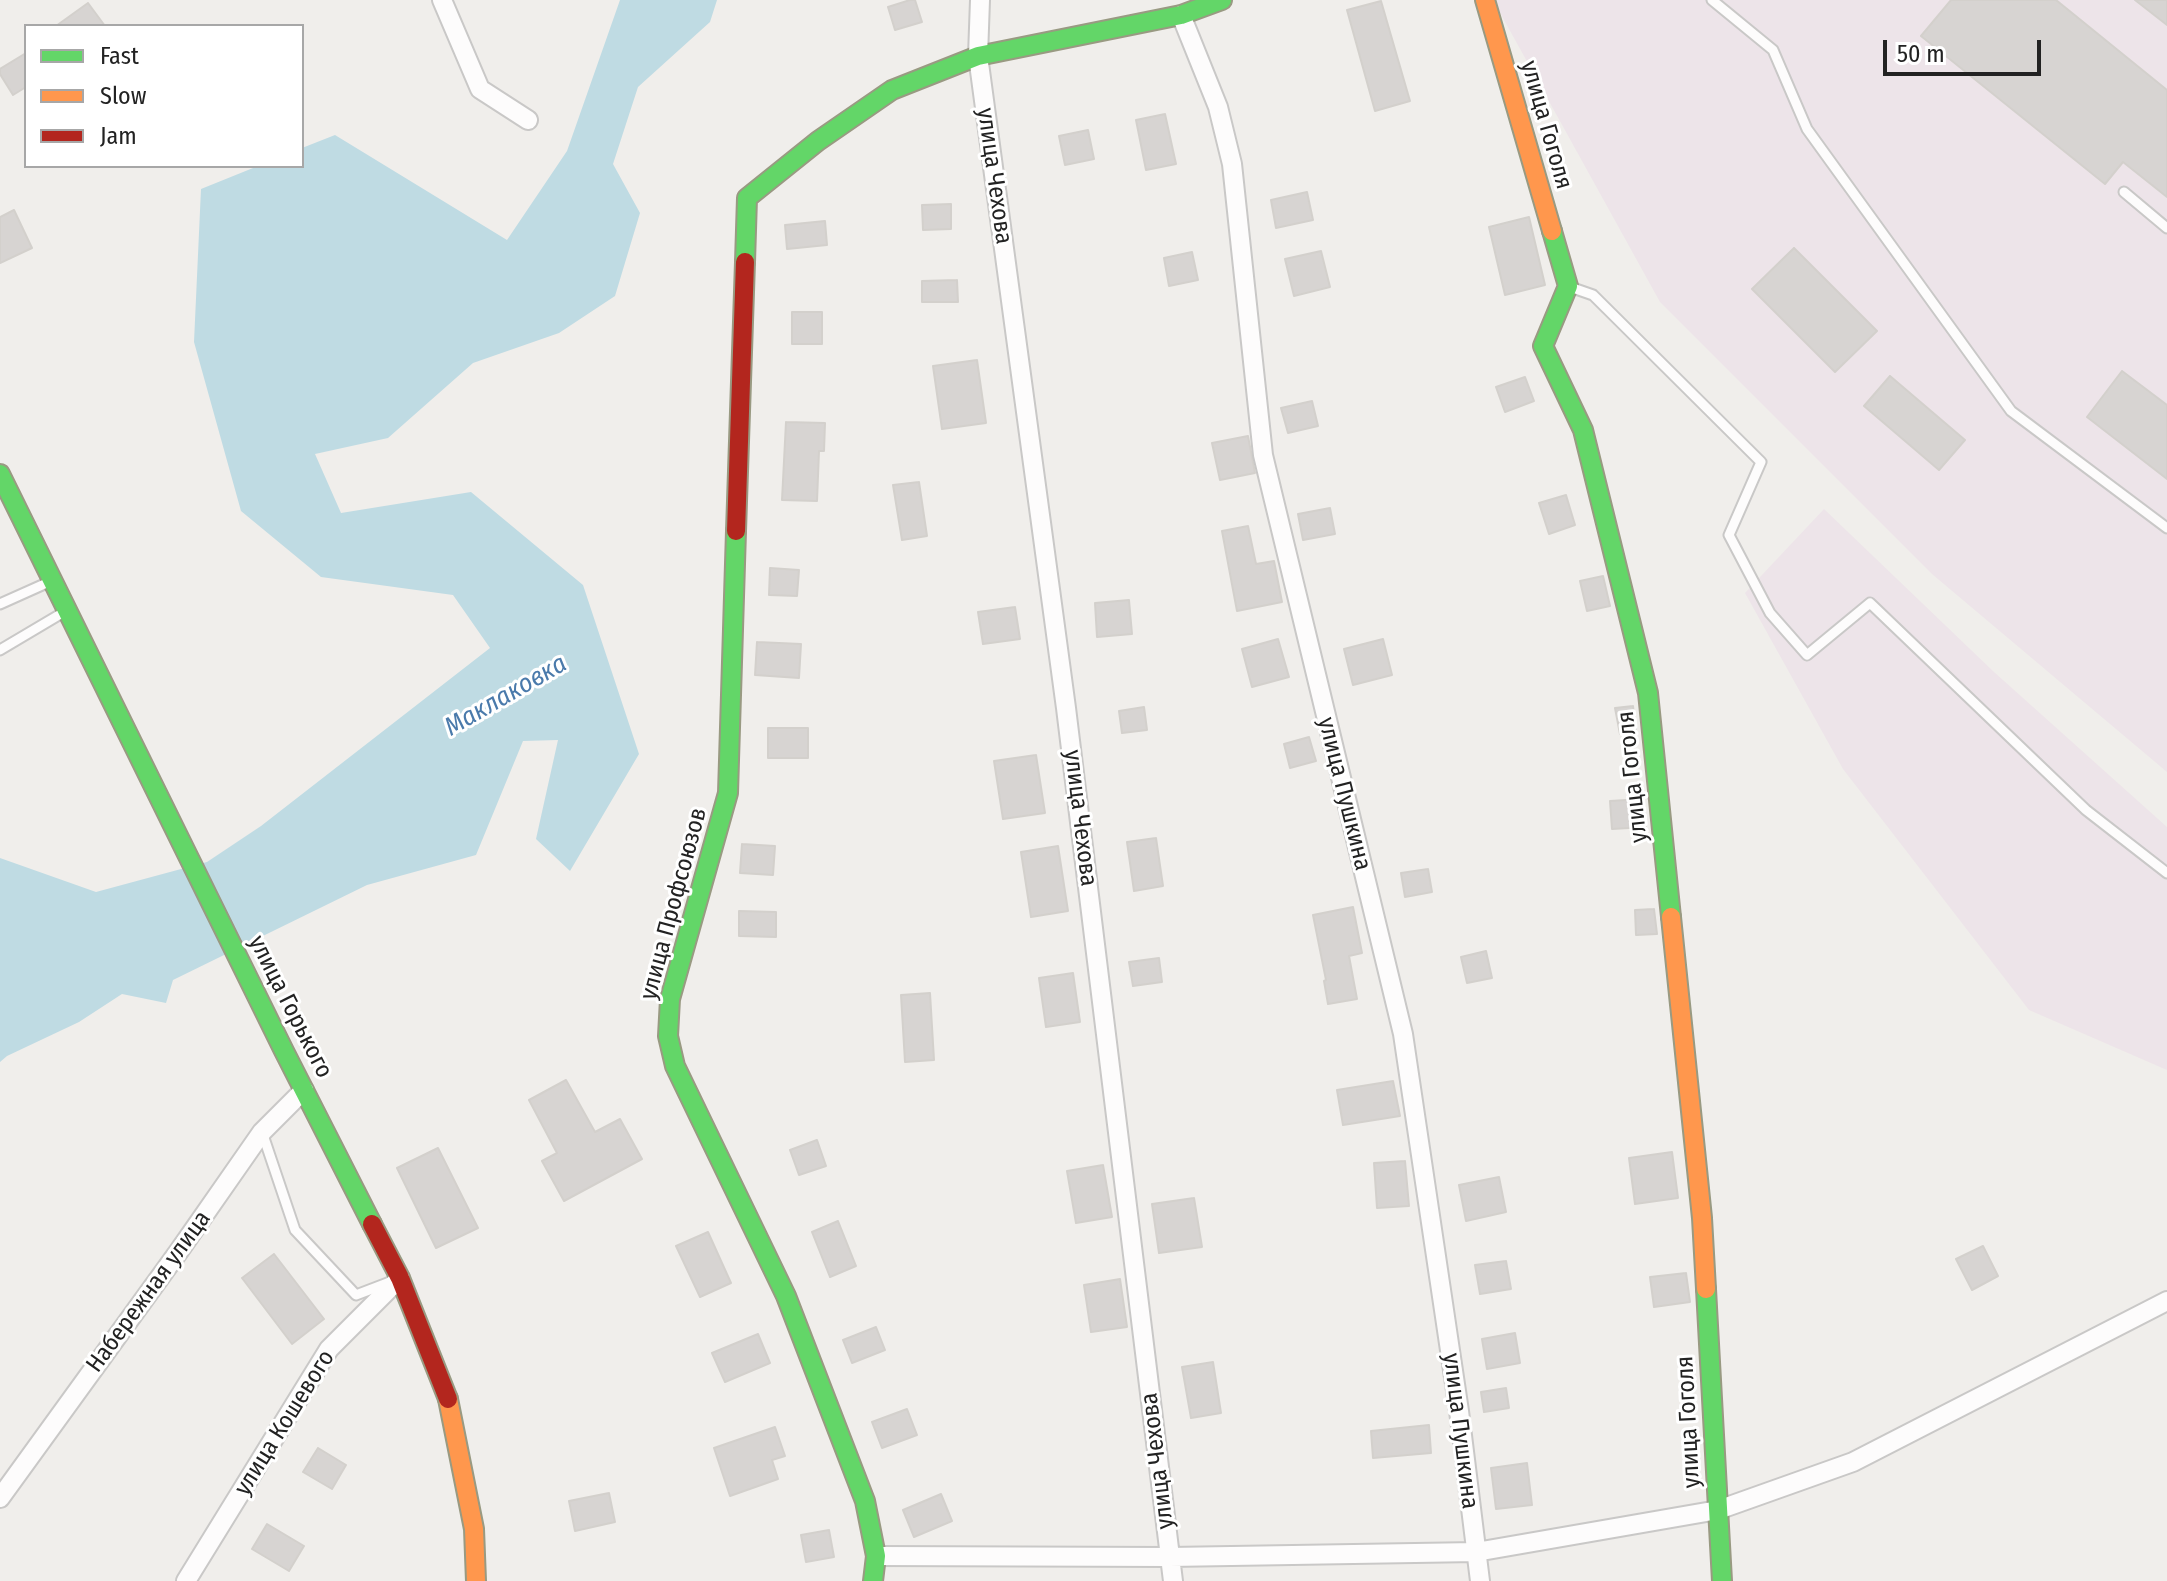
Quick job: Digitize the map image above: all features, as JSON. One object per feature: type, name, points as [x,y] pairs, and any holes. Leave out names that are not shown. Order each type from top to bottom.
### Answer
[{"type":"street","points":[[442,0],[480,89],[528,120]]},
{"type":"street","name":"улица Чехова","points":[[980,0],[978,56],[1068,724],[1173,1581]]},
{"type":"street","points":[[978,56],[1181,15],[1222,0]]},
{"type":"street","name":"улица Гоголя","points":[[1485,0],[1568,286],[1543,346],[1583,430],[1648,693],[1702,1218],[1722,1581]]},
{"type":"street","name":"улица Пушкина","points":[[1181,15],[1218,107],[1232,164],[1263,455],[1403,1034],[1459,1411],[1480,1581]]},
{"type":"street","name":"улица Профсоюзов","points":[[873,1581],[876,1556],[865,1501],[786,1296],[675,1066],[668,1036],[670,999],[728,793],[747,198],[818,141],[892,90],[978,56]]},
{"type":"street","name":"улица Горького","points":[[0,474],[284,1051],[400,1278],[451,1406],[474,1529],[476,1581]]},
{"type":"street","name":"Набережная улица","points":[[0,1498],[262,1132],[304,1090]]},
{"type":"street","name":"улица Кошевого","points":[[186,1581],[329,1349],[400,1278]]},
{"type":"street","points":[[876,1556],[1170,1557],[1476,1552],[1718,1510],[1853,1462],[2167,1301]]},
{"type":"lane","points":[[1712,0],[1773,50],[1807,129],[2011,411],[2167,528]]},
{"type":"lane","points":[[2124,192],[2167,228]]},
{"type":"lane","points":[[1568,286],[1593,295],[1761,462],[1729,535],[1770,613],[1807,655],[1870,603],[2086,810],[2167,873]]},
{"type":"lane","points":[[0,604],[52,580]]},
{"type":"lane","points":[[0,650],[67,610]]},
{"type":"lane","points":[[262,1132],[295,1230],[356,1295],[400,1278]]},
{"type":"shaded area","points":[[1493,0],[2167,0],[2167,772],[1932,574],[1660,302]]},
{"type":"shaded area","points":[[1824,509],[1994,672],[2167,827],[2167,1070],[2029,1010],[1843,769],[1745,593]]},
{"type":"water","name":"Маклаковка","points":[[620,0],[717,0],[710,22],[638,87],[613,164],[640,213],[615,296],[559,333],[473,363],[388,438],[315,454],[341,513],[471,492],[583,585],[639,754],[570,871],[536,839],[558,740],[523,741],[476,855],[367,885],[173,980],[166,1003],[122,994],[79,1022],[0,1062],[0,858],[96,892],[207,862],[261,826],[490,648],[453,595],[321,577],[241,511],[194,342],[201,189],[253,168],[304,168],[304,147],[335,135],[507,240],[567,151]]},
{"type":"building","points":[[915,0],[922,22],[895,30],[888,7]]},
{"type":"building","points":[[1951,0],[2056,0],[2167,90],[2167,197],[2123,162],[2105,184],[1921,36]]},
{"type":"building","points":[[2135,0],[2167,0],[2167,25]]},
{"type":"building","points":[[1381,1],[1410,101],[1375,111],[1347,10]]},
{"type":"building","points":[[88,3],[104,24],[59,24]]},
{"type":"building","points":[[24,54],[24,88],[13,95],[0,69]]},
{"type":"building","points":[[1165,114],[1176,164],[1146,170],[1136,120]]},
{"type":"building","points":[[1088,130],[1094,159],[1065,165],[1059,136]]},
{"type":"building","points":[[1307,192],[1313,220],[1276,228],[1271,200]]},
{"type":"building","points":[[951,204],[951,229],[923,230],[922,205]]},
{"type":"building","points":[[14,210],[32,248],[0,263],[0,217]]},
{"type":"building","points":[[1529,217],[1545,285],[1505,295],[1489,227]]},
{"type":"building","points":[[825,221],[827,245],[787,249],[785,225]]},
{"type":"building","points":[[1794,248],[1877,331],[1835,372],[1752,289]]},
{"type":"building","points":[[1321,251],[1330,287],[1294,296],[1285,259]]},
{"type":"building","points":[[1192,252],[1198,280],[1169,286],[1164,258]]},
{"type":"building","points":[[957,280],[958,302],[922,302],[922,281]]},
{"type":"building","points":[[792,312],[822,312],[822,344],[792,344]]},
{"type":"building","points":[[977,360],[986,423],[942,429],[933,366]]},
{"type":"building","points":[[2122,371],[2167,405],[2167,479],[2087,417]]},
{"type":"building","points":[[1890,376],[1965,440],[1939,470],[1864,406]]},
{"type":"building","points":[[1525,377],[1534,401],[1505,412],[1496,387]]},
{"type":"building","points":[[1312,401],[1318,426],[1288,433],[1281,408]]},
{"type":"building","points":[[786,422],[825,423],[824,451],[819,451],[817,501],[782,500]]},
{"type":"building","points":[[1248,436],[1255,473],[1220,480],[1212,443]]},
{"type":"building","points":[[919,482],[927,536],[902,540],[893,485]]},
{"type":"building","points":[[1566,495],[1575,525],[1549,534],[1539,503]]},
{"type":"building","points":[[1330,508],[1335,534],[1303,540],[1298,514]]},
{"type":"building","points":[[1248,526],[1256,564],[1274,561],[1282,602],[1237,611],[1222,531]]},
{"type":"building","points":[[770,568],[799,570],[797,596],[769,595]]},
{"type":"building","points":[[1603,576],[1610,606],[1587,611],[1580,581]]},
{"type":"building","points":[[1129,600],[1132,634],[1097,637],[1095,603]]},
{"type":"building","points":[[1015,607],[1020,639],[983,644],[978,612]]},
{"type":"building","points":[[1278,639],[1289,677],[1252,687],[1242,649]]},
{"type":"building","points":[[1383,639],[1392,675],[1353,685],[1344,649]]},
{"type":"building","points":[[757,642],[801,644],[799,678],[755,675]]},
{"type":"building","points":[[1633,706],[1636,731],[1620,734],[1615,708]]},
{"type":"building","points":[[1144,707],[1147,730],[1122,733],[1119,711]]},
{"type":"building","points":[[768,728],[808,728],[808,758],[768,758]]},
{"type":"building","points":[[1309,737],[1316,761],[1290,768],[1284,744]]},
{"type":"building","points":[[1036,755],[1045,813],[1003,819],[994,761]]},
{"type":"building","points":[[1643,799],[1646,827],[1612,829],[1610,801]]},
{"type":"building","points":[[1156,838],[1163,886],[1134,891],[1127,842]]},
{"type":"building","points":[[742,844],[775,846],[773,875],[740,873]]},
{"type":"building","points":[[1058,846],[1068,911],[1031,917],[1021,852]]},
{"type":"building","points":[[1428,869],[1432,892],[1405,897],[1401,873]]},
{"type":"building","points":[[1353,907],[1362,953],[1349,956],[1357,999],[1328,1004],[1313,915]]},
{"type":"building","points":[[1654,909],[1657,934],[1636,935],[1635,910]]},
{"type":"building","points":[[739,911],[776,912],[776,937],[739,936]]},
{"type":"building","points":[[1486,951],[1492,978],[1467,983],[1461,957]]},
{"type":"building","points":[[1159,958],[1162,982],[1133,986],[1129,962]]},
{"type":"building","points":[[1073,973],[1080,1022],[1046,1027],[1039,978]]},
{"type":"building","points":[[930,993],[934,1060],[905,1062],[901,995]]},
{"type":"building","points":[[566,1080],[595,1132],[620,1119],[642,1159],[564,1201],[542,1161],[557,1153],[529,1100]]},
{"type":"building","points":[[1393,1081],[1400,1116],[1343,1125],[1337,1090]]},
{"type":"building","points":[[817,1140],[826,1166],[799,1175],[790,1150]]},
{"type":"building","points":[[438,1148],[478,1228],[436,1248],[397,1168]]},
{"type":"building","points":[[1672,1152],[1678,1198],[1635,1204],[1629,1158]]},
{"type":"building","points":[[1405,1161],[1409,1206],[1377,1208],[1374,1163]]},
{"type":"building","points":[[1103,1165],[1112,1217],[1076,1223],[1067,1171]]},
{"type":"building","points":[[1499,1177],[1506,1212],[1466,1221],[1459,1185]]},
{"type":"building","points":[[1194,1198],[1202,1247],[1159,1253],[1152,1204]]},
{"type":"building","points":[[838,1221],[856,1266],[830,1277],[812,1232]]},
{"type":"building","points":[[708,1232],[731,1283],[700,1297],[676,1246]]},
{"type":"building","points":[[1983,1246],[1998,1276],[1972,1290],[1956,1259]]},
{"type":"building","points":[[274,1254],[324,1319],[292,1344],[242,1278]]},
{"type":"building","points":[[1506,1261],[1511,1289],[1480,1294],[1475,1265]]},
{"type":"building","points":[[1686,1273],[1690,1302],[1654,1307],[1650,1277]]},
{"type":"building","points":[[1120,1279],[1127,1327],[1091,1332],[1084,1285]]},
{"type":"building","points":[[876,1327],[885,1350],[852,1363],[843,1340]]},
{"type":"building","points":[[1515,1333],[1520,1363],[1487,1369],[1482,1339]]},
{"type":"building","points":[[758,1334],[770,1363],[725,1382],[712,1353]]},
{"type":"building","points":[[1213,1362],[1221,1413],[1191,1418],[1182,1367]]},
{"type":"building","points":[[1506,1388],[1509,1408],[1484,1412],[1481,1392]]},
{"type":"building","points":[[907,1409],[917,1435],[882,1448],[872,1422]]},
{"type":"building","points":[[1429,1425],[1431,1453],[1373,1458],[1371,1431]]},
{"type":"building","points":[[775,1427],[785,1456],[772,1460],[778,1479],[730,1496],[714,1448]]},
{"type":"building","points":[[318,1448],[346,1465],[332,1489],[303,1472]]},
{"type":"building","points":[[1527,1463],[1532,1505],[1496,1509],[1491,1468]]},
{"type":"building","points":[[609,1493],[615,1522],[575,1531],[569,1501]]},
{"type":"building","points":[[941,1494],[952,1521],[914,1537],[903,1510]]},
{"type":"building","points":[[267,1524],[304,1546],[289,1571],[252,1549]]},
{"type":"building","points":[[829,1530],[834,1557],[806,1562],[801,1535]]},
{"type":"traffic: fast","points":[[745,262],[747,198],[818,141],[892,90],[978,56],[1181,15],[1222,0]]},
{"type":"traffic: fast","points":[[1552,231],[1568,286],[1543,346],[1583,430],[1648,693],[1671,917]]},
{"type":"traffic: fast","points":[[0,474],[372,1224]]},
{"type":"traffic: fast","points":[[736,531],[728,793],[670,999],[668,1036],[675,1066],[786,1296],[865,1501],[876,1556],[873,1581]]},
{"type":"traffic: fast","points":[[1706,1289],[1722,1581]]},
{"type":"traffic: slow","points":[[1485,0],[1552,231]]},
{"type":"traffic: slow","points":[[1671,917],[1702,1218],[1706,1289]]},
{"type":"traffic: slow","points":[[448,1399],[474,1529],[476,1581]]},
{"type":"traffic: jam","points":[[736,531],[745,262]]},
{"type":"traffic: jam","points":[[372,1224],[400,1278],[448,1399]]}]
